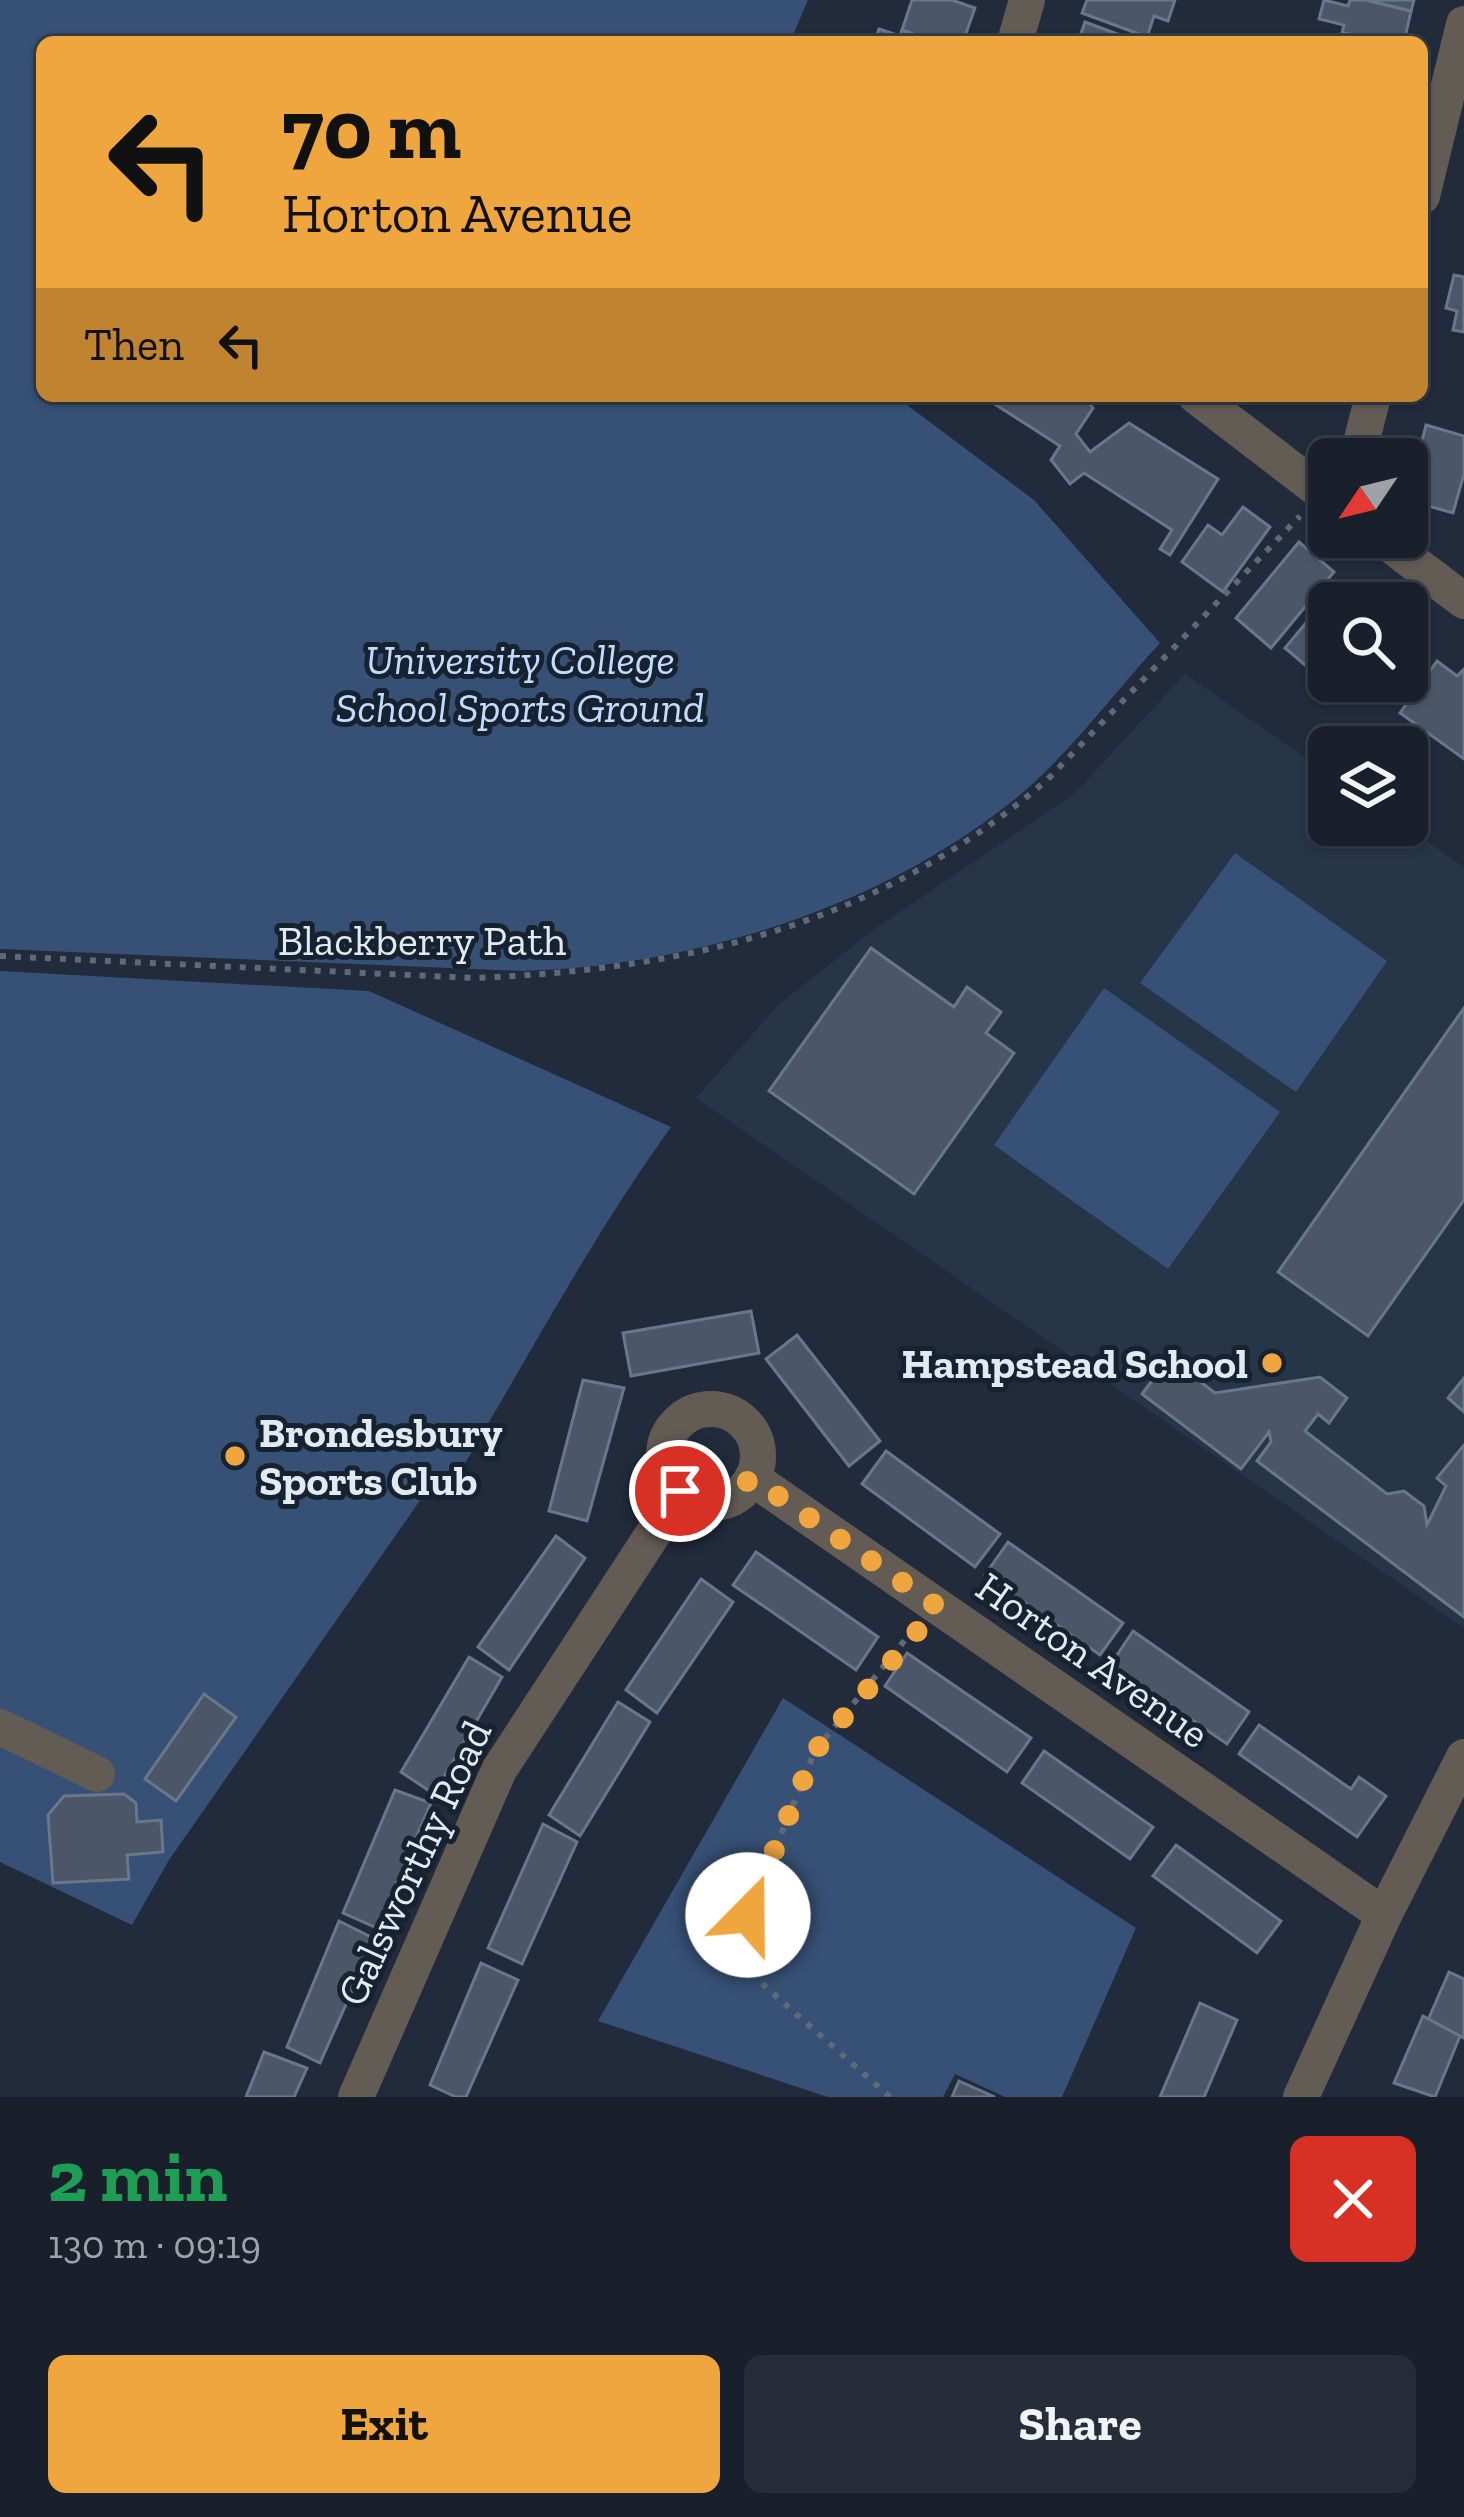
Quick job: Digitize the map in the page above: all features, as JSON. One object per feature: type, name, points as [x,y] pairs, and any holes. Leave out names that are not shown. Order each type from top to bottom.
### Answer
[{"type":"street","points":[[1018,36],[1027,0]]},
{"type":"street","points":[[1428,171],[1464,24]]},
{"type":"street","points":[[1204,402],[1308,482]]},
{"type":"street","points":[[1363,438],[1372,402]]},
{"type":"street","points":[[1408,558],[1464,601]]},
{"type":"street","points":[[695,1412],[727,1412],[752,1431],[758,1462],[752,1478],[720,1502],[680,1491],[670,1479],[665,1448],[670,1432],[695,1412]]},
{"type":"street","name":"Horton Avenue","points":[[752,1478],[1384,1915]]},
{"type":"street","name":"Galsworthy Road","points":[[356,2097],[500,1770],[680,1491]]},
{"type":"street","points":[[0,1727],[98,1774]]},
{"type":"street","points":[[1301,2097],[1384,1915],[1464,1757]]},
{"type":"path","name":"Blackberry Path","points":[[0,956],[474,978],[542,976],[696,952],[834,913],[944,860],[1008,814],[1308,514]]},
{"type":"path","points":[[890,2097],[759,1982],[748,1915],[815,1751],[938,1607]]},
{"type":"shaded area","name":"Hampstead School","points":[[1185,674],[1308,759],[1308,846],[1428,846],[1428,842],[1464,867],[1464,1628],[696,1098],[779,1004],[876,928],[1073,795]]},
{"type":"green space","name":"University College School Sports Ground","points":[[0,0],[808,0],[793,36],[36,36],[36,402],[903,402],[1034,500],[1160,643],[1050,767],[958,840],[842,901],[716,944],[652,958],[523,971],[0,949]]},
{"type":"green space","points":[[1235,853],[1387,961],[1296,1092],[1140,983]]},
{"type":"green space","name":"Brondesbury Sports Club","points":[[0,971],[369,991],[671,1127],[585,1259],[452,1485],[428,1489],[169,1860],[132,1925],[0,1862]]},
{"type":"green space","points":[[1104,988],[1280,1112],[1168,1269],[994,1145]]},
{"type":"green space","points":[[783,1698],[1136,1928],[1062,2097],[1005,2097],[955,2074],[943,2097],[828,2097],[598,2021]]},
{"type":"building","points":[[912,0],[952,0],[975,8],[965,36],[918,36],[902,30]]},
{"type":"building","points":[[1087,0],[1175,0],[1168,21],[1154,16],[1147,36],[1082,13]]},
{"type":"building","points":[[1324,0],[1348,6],[1350,0],[1366,0],[1411,11],[1405,36],[1342,33],[1344,25],[1319,19]]},
{"type":"building","points":[[1366,0],[1414,0],[1411,11]]},
{"type":"building","points":[[1085,22],[1123,36],[1080,36]]},
{"type":"building","points":[[1454,275],[1464,277],[1464,332],[1453,330],[1457,311],[1446,308]]},
{"type":"building","points":[[991,402],[1088,402],[1093,408],[1076,434],[1090,452],[1129,423],[1218,479],[1170,555],[1160,549],[1172,530],[1084,473],[1070,484],[1051,460],[1060,446]]},
{"type":"building","points":[[1426,425],[1464,436],[1464,474],[1453,513],[1428,506],[1428,438],[1423,438]]},
{"type":"building","points":[[1243,507],[1270,527],[1223,592],[1182,562],[1208,525],[1222,535]]},
{"type":"building","points":[[1299,542],[1308,550],[1308,558],[1318,558],[1334,572],[1326,582],[1308,582],[1308,603],[1271,648],[1236,618]]},
{"type":"building","points":[[1308,620],[1308,668],[1285,648]]},
{"type":"building","points":[[1437,661],[1457,676],[1464,669],[1464,759],[1428,733],[1428,726],[1418,726],[1400,713],[1408,702],[1428,702],[1428,674]]},
{"type":"building","points":[[871,948],[954,1007],[967,987],[1001,1012],[986,1033],[1014,1053],[914,1194],[769,1091]]},
{"type":"building","points":[[1464,1008],[1464,1200],[1368,1336],[1278,1272]]},
{"type":"building","points":[[751,1311],[759,1353],[631,1376],[623,1333]]},
{"type":"building","points":[[797,1335],[880,1441],[849,1466],[766,1359]]},
{"type":"building","points":[[1180,1366],[1215,1393],[1320,1377],[1347,1398],[1329,1423],[1318,1414],[1305,1431],[1387,1494],[1404,1491],[1424,1506],[1427,1525],[1446,1486],[1437,1478],[1464,1445],[1464,1617],[1257,1461],[1271,1442],[1269,1432],[1241,1469],[1142,1394],[1161,1369]]},
{"type":"building","points":[[1464,1378],[1464,1412],[1448,1398]]},
{"type":"building","points":[[583,1380],[624,1388],[587,1521],[549,1511]]},
{"type":"building","points":[[886,1451],[1000,1534],[975,1567],[862,1484]]},
{"type":"building","points":[[556,1536],[585,1558],[509,1670],[478,1647]]},
{"type":"building","points":[[1008,1542],[1123,1623],[1100,1655],[985,1575]]},
{"type":"building","points":[[756,1552],[878,1637],[856,1670],[733,1585]]},
{"type":"building","points":[[701,1579],[733,1602],[657,1713],[626,1690]]},
{"type":"building","points":[[1133,1631],[1249,1712],[1227,1744],[1111,1664]]},
{"type":"building","points":[[907,1653],[1031,1738],[1007,1772],[885,1686]]},
{"type":"building","points":[[469,1657],[502,1677],[434,1794],[401,1772]]},
{"type":"building","points":[[204,1694],[236,1717],[176,1801],[145,1779]]},
{"type":"building","points":[[618,1702],[650,1722],[580,1836],[549,1815]]},
{"type":"building","points":[[1259,1725],[1351,1789],[1359,1777],[1386,1796],[1357,1837],[1239,1754]]},
{"type":"building","points":[[1044,1751],[1153,1827],[1130,1859],[1022,1783]]},
{"type":"building","points":[[395,1790],[431,1803],[377,1928],[343,1913]]},
{"type":"building","points":[[124,1794],[136,1803],[137,1822],[161,1820],[163,1852],[127,1855],[129,1879],[53,1883],[48,1815],[64,1796]]},
{"type":"building","points":[[543,1824],[577,1842],[522,1964],[488,1948]]},
{"type":"building","points":[[1176,1845],[1281,1921],[1257,1953],[1153,1876]]},
{"type":"building","points":[[339,1921],[375,1939],[320,2063],[287,2047]]},
{"type":"building","points":[[481,1963],[518,1980],[466,2097],[456,2097],[430,2085]]},
{"type":"building","points":[[1449,1972],[1464,1979],[1464,2038],[1428,2020]]},
{"type":"building","points":[[1200,2003],[1237,2020],[1204,2097],[1160,2097]]},
{"type":"building","points":[[1423,2016],[1460,2036],[1435,2097],[1394,2083]]},
{"type":"building","points":[[264,2052],[307,2068],[294,2097],[246,2097]]},
{"type":"building","points":[[959,2081],[995,2097],[952,2097]]},
{"type":"place","name":"Hampstead School","points":[[1272,1363]]},
{"type":"place","name":"Brondesbury Sports Club","points":[[235,1456]]},
{"type":"route","points":[[680,1491],[692,1499],[720,1502],[745,1489],[752,1478],[938,1607],[910,1633],[815,1751],[748,1915]]}]
